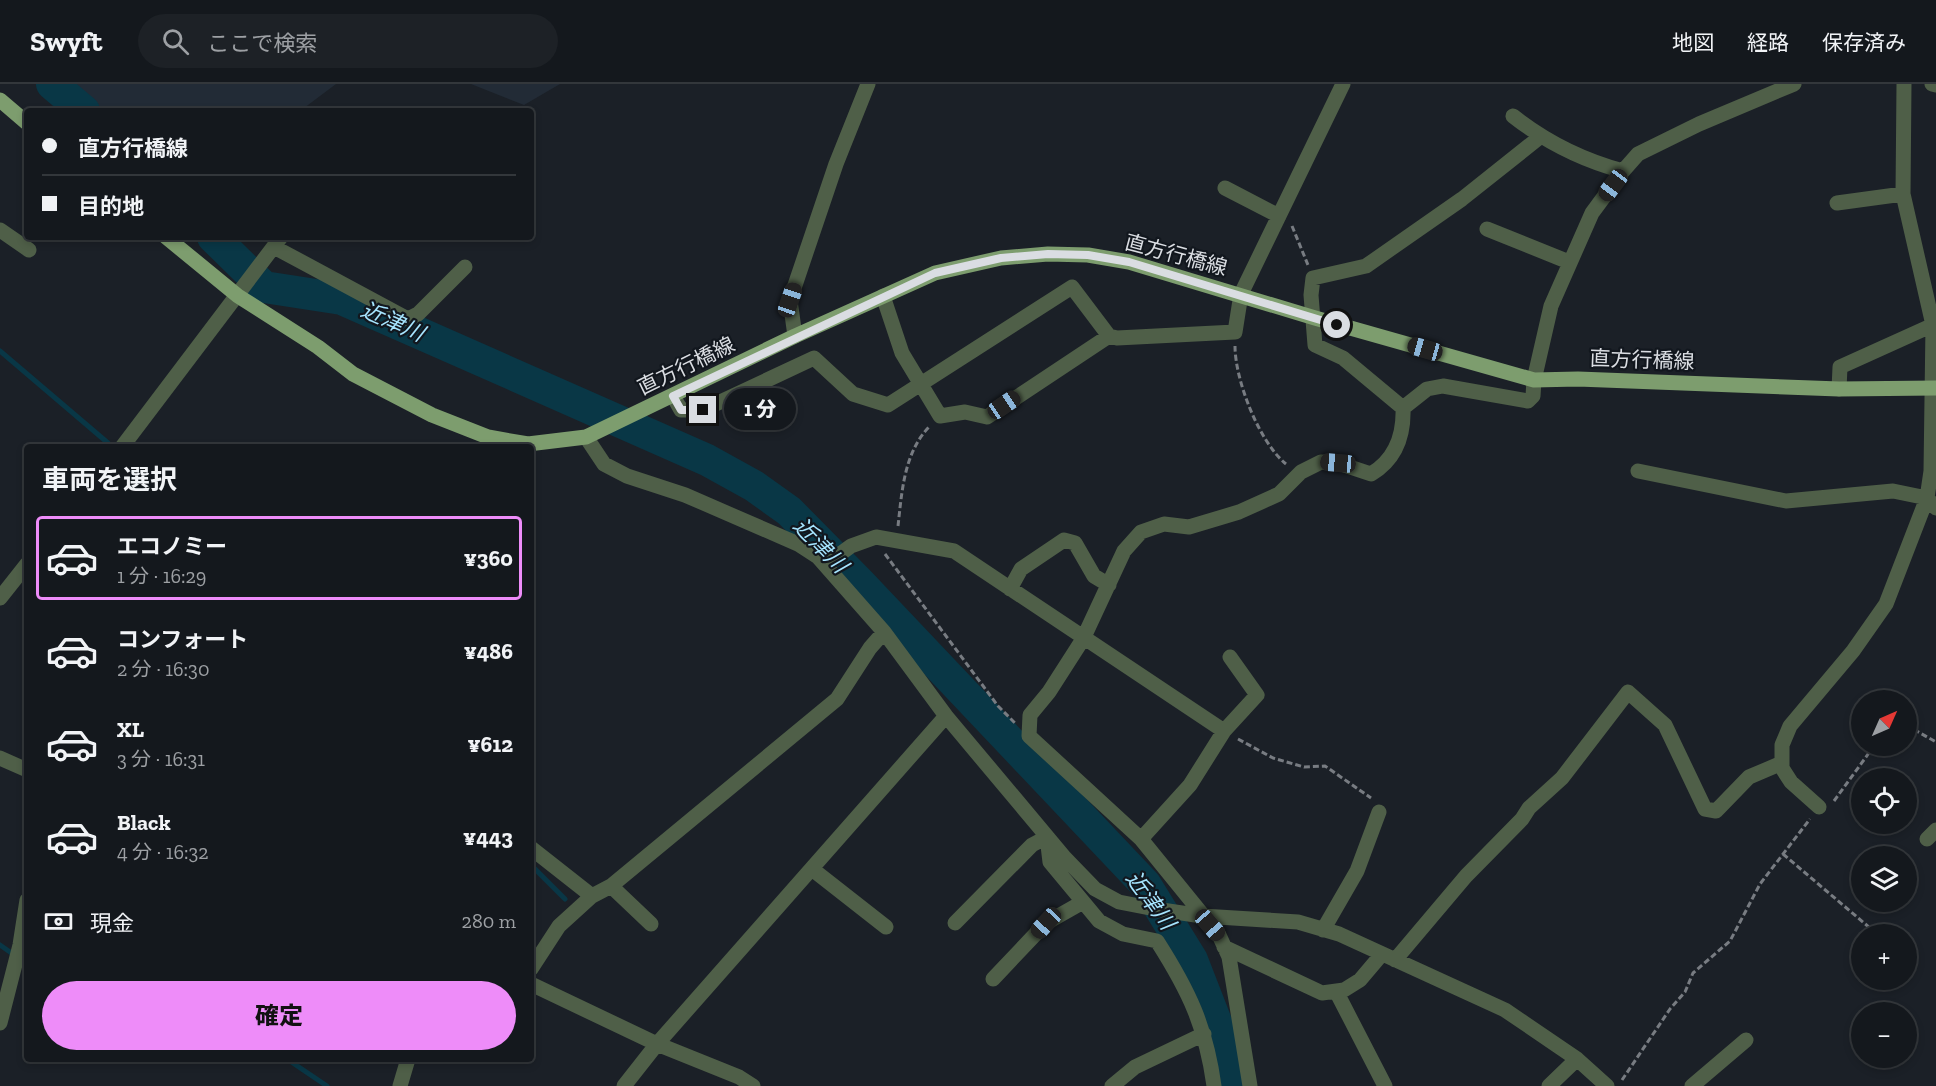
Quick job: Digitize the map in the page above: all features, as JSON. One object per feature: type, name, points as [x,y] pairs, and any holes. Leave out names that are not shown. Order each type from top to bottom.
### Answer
[{"type":"main road","points":[[0,100],[24,120]]},
{"type":"main road","name":"直方行橋線","points":[[170,240],[239,296],[318,347],[353,374],[432,415],[488,437],[528,444],[586,437],[795,336],[935,273],[1001,258],[1048,254],[1088,255],[1129,262],[1534,380],[1588,379],[1839,389],[1933,388]]},
{"type":"street","points":[[673,396],[681,410],[703,410],[814,358],[853,394],[888,405],[1072,287],[1108,336],[1117,338],[1235,332],[1241,294],[1342,84]]},
{"type":"street","points":[[1404,408],[1427,389],[1443,386],[1528,401],[1533,396],[1534,380],[1551,306],[1569,262],[1592,213],[1623,171],[1638,154],[1699,124],[1794,84]]},
{"type":"street","points":[[1819,807],[1791,782],[1782,768],[1782,745],[1790,726],[1853,651],[1886,604],[1932,503],[1933,325],[1903,194],[1904,84]]},
{"type":"street","points":[[1932,84],[1936,86]]},
{"type":"street","points":[[795,336],[790,300],[864,85]]},
{"type":"street","points":[[1513,116],[1540,137],[1593,163],[1623,171]]},
{"type":"street","points":[[1404,408],[1343,357],[1315,345],[1315,318],[1311,295],[1313,278],[1366,266],[1462,199],[1540,137]]},
{"type":"street","points":[[1225,188],[1281,211]]},
{"type":"street","points":[[1837,203],[1903,194]]},
{"type":"street","points":[[1487,229],[1569,262]]},
{"type":"street","points":[[0,230],[29,250]]},
{"type":"street","points":[[124,444],[278,242],[408,319],[418,314],[465,267]]},
{"type":"street","points":[[883,296],[902,353],[940,416],[965,412],[987,417],[1108,336]]},
{"type":"street","points":[[1839,389],[1840,367],[1933,325]]},
{"type":"street","points":[[1250,1086],[1229,957],[1219,935],[1140,839],[1029,736],[1030,715],[1049,692],[1083,639],[1124,551],[1141,532],[1164,524],[1189,527],[1239,512],[1279,494],[1301,472],[1321,462],[1338,463],[1371,474],[1382,467],[1394,453],[1404,429],[1404,408]]},
{"type":"street","points":[[586,437],[604,464],[685,495],[798,544],[825,565],[884,632],[946,716],[1047,837],[1095,889],[1119,902],[1202,916],[1298,922],[1339,934],[1505,1010],[1577,1059],[1607,1086]]},
{"type":"street","points":[[1638,471],[1786,501],[1893,491],[1932,503]]},
{"type":"street","points":[[825,565],[852,546],[876,537],[954,551],[1224,731]]},
{"type":"street","points":[[1010,589],[1021,569],[1064,540],[1075,543],[1094,576],[1109,585]]},
{"type":"street","points":[[0,597],[24,568]]},
{"type":"street","points":[[534,964],[559,926],[592,896],[612,886],[837,699],[884,632]]},
{"type":"street","points":[[1140,839],[1190,785],[1224,731],[1257,695],[1230,657]]},
{"type":"street","points":[[1224,947],[1322,993],[1344,990],[1388,957],[1522,819],[1529,808],[1562,778],[1628,692],[1665,725],[1705,809],[1716,811],[1749,777],[1782,763]]},
{"type":"street","points":[[624,1086],[657,1044],[946,716]]},
{"type":"street","points":[[0,758],[24,769]]},
{"type":"street","points":[[1323,930],[1357,871],[1379,812]]},
{"type":"street","points":[[1047,837],[1050,862],[1099,921],[1115,929],[1157,941],[1177,972],[1200,1019],[1214,1086]]},
{"type":"street","points":[[955,923],[1032,845],[1047,837]]},
{"type":"street","points":[[534,850],[592,896]]},
{"type":"street","points":[[812,869],[886,927]]},
{"type":"street","points":[[612,886],[651,924]]},
{"type":"street","points":[[993,979],[1046,923],[1083,902]]},
{"type":"street","points":[[0,1023],[20,945],[24,919]]},
{"type":"street","points":[[534,985],[657,1044],[740,1077],[753,1086]]},
{"type":"street","points":[[1336,991],[1385,1086]]},
{"type":"street","points":[[1112,1086],[1135,1067],[1204,1034]]},
{"type":"street","points":[[1692,1086],[1746,1040]]},
{"type":"street","points":[[1550,1086],[1577,1059]]},
{"type":"street","points":[[400,1086],[407,1062]]},
{"type":"path","points":[[1281,211],[1313,278]]},
{"type":"path","points":[[1235,332],[1235,366],[1262,434],[1279,457],[1301,472]]},
{"type":"path","points":[[896,541],[904,475],[925,432],[940,416]]},
{"type":"path","points":[[876,537],[883,551],[958,654],[998,706],[1029,736]]},
{"type":"path","points":[[1224,731],[1273,758],[1304,766],[1325,766],[1369,796],[1379,812]]},
{"type":"path","points":[[1917,731],[1936,742]]},
{"type":"path","points":[[1617,1086],[1670,1009],[1685,992],[1693,973],[1730,941],[1760,884],[1819,807],[1830,807],[1867,756]]},
{"type":"path","points":[[1783,854],[1865,924]]},
{"type":"shaded area","points":[[64,84],[336,84],[304,108],[92,108]]},
{"type":"shaded area","points":[[471,84],[560,84],[524,105]]},
{"type":"waterway","name":"近津川","points":[[52,84],[80,108]]},
{"type":"waterway","name":"近津川","points":[[216,240],[264,287],[342,299],[707,460],[754,486],[789,511],[1145,884],[1192,960],[1225,1045],[1230,1086]]},
{"type":"waterway","points":[[0,351],[108,444]]},
{"type":"waterway","points":[[534,868],[565,899]]},
{"type":"waterway","points":[[0,945],[24,962]]},
{"type":"waterway","points":[[291,1062],[327,1086]]},
{"type":"route","points":[[703,410],[681,410],[673,396],[795,336],[935,273],[1001,258],[1048,254],[1088,255],[1129,262],[1241,294],[1337,325]]}]
